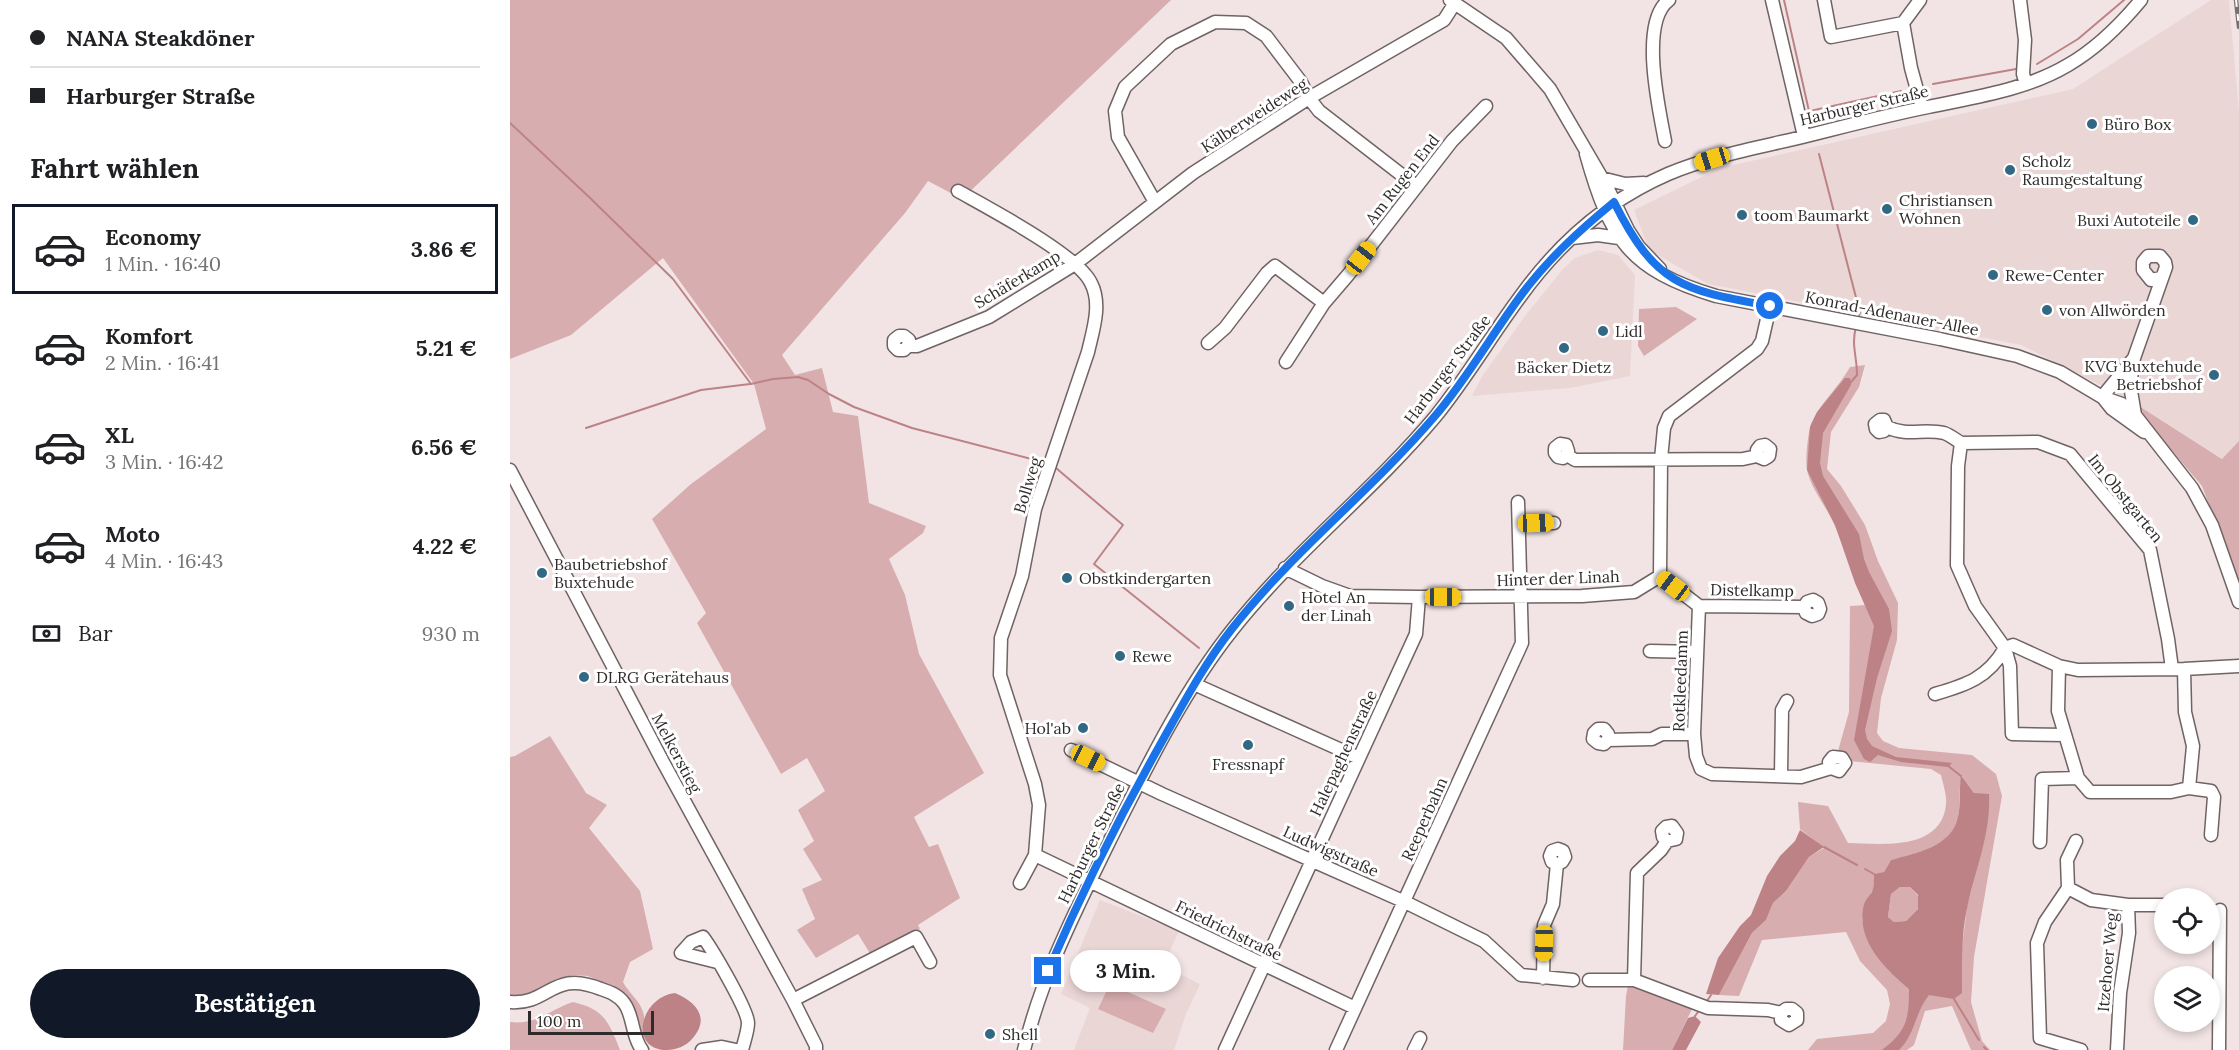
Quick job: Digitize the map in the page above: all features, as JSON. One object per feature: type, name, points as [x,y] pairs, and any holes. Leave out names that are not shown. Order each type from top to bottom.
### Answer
[{"type":"street","points":[[1665,141],[1652,72],[1658,14],[1663,4],[1669,0]]},
{"type":"street","points":[[1772,0],[1804,136]]},
{"type":"street","points":[[1824,0],[1832,38],[1903,24],[1920,0]]},
{"type":"street","points":[[2020,0],[2025,40],[2023,74],[2026,84]]},
{"type":"street","name":"Harburger Straße","points":[[1023,1050],[1043,984],[1090,881],[1138,783],[1194,684],[1231,631],[1285,568],[1404,452],[1437,414],[1521,295],[1544,266],[1571,238],[1610,206],[1651,182],[1681,169],[1726,154],[2026,84],[2071,63],[2106,36],[2141,0]]},
{"type":"street","points":[[1453,1],[1506,38],[1550,89],[1601,178],[1610,206]]},
{"type":"street","name":"Kälberweideweg","points":[[1075,264],[1193,174],[1309,98],[1444,20],[1453,1]]},
{"type":"street","points":[[1155,202],[1118,137],[1115,111],[1125,87],[1171,44],[1215,22],[1246,23],[1266,36],[1301,81],[1309,98],[1319,111],[1416,186]]},
{"type":"street","points":[[1903,24],[1911,68],[1922,108]]},
{"type":"street","name":"Am Rugen End","points":[[1286,362],[1324,303],[1452,141],[1486,106]]},
{"type":"street","points":[[1586,154],[1597,192],[1610,206]]},
{"type":"street","points":[[1601,178],[1625,184],[1651,182]]},
{"type":"street","name":"Bollweg","points":[[958,191],[1039,238],[1075,264],[1091,282],[1096,301],[1094,327],[1088,352],[1035,509],[1022,576],[1001,638],[1000,675],[1035,784],[1039,806],[1035,855],[1020,883]]},
{"type":"street","name":"Konrad-Adenauer-Allee","points":[[1610,206],[1619,238],[1643,264],[1695,290],[2008,353],[2060,372],[2102,397],[2122,404],[2135,415],[2181,472],[2202,505],[2222,550],[2239,602]]},
{"type":"street","name":"Konrad-Adenauer-Allee","points":[[1610,206],[1639,247],[1670,279]]},
{"type":"street","points":[[1571,238],[1598,235],[1619,238]]},
{"type":"street","name":"Schäferkamp","points":[[908,346],[917,346],[989,317],[1075,264]]},
{"type":"street","points":[[1208,343],[1225,328],[1267,273],[1275,266],[1324,303]]},
{"type":"street","points":[[2135,415],[2130,379],[2134,358],[2156,295],[2156,279]]},
{"type":"street","points":[[1699,606],[1660,576],[1661,459],[1665,428],[1669,416],[1757,350],[1762,341],[1770,306]]},
{"type":"street","points":[[2102,397],[2134,358]]},
{"type":"street","points":[[2102,397],[2118,393],[2130,379]]},
{"type":"street","name":"Konrad-Adenauer-Allee","points":[[2102,397],[2112,409],[2157,442]]},
{"type":"street","points":[[1887,427],[1899,433],[1925,431],[1946,433],[1961,443],[1958,466],[1957,565],[1975,606],[2005,648],[2010,666],[2012,734],[2065,735]]},
{"type":"street","name":"Im Obstgarten","points":[[1961,443],[2038,442],[2070,454],[2150,550],[2168,639],[2178,669],[2193,746],[2189,788]]},
{"type":"street","points":[[1567,455],[1575,460],[1743,459],[1757,456]]},
{"type":"street","name":"Melkerstieg","points":[[510,470],[663,762],[793,1000],[816,1050]]},
{"type":"street","name":"Reeperbahn","points":[[1336,1050],[1522,643],[1518,502]]},
{"type":"street","points":[[1519,524],[1554,523]]},
{"type":"street","name":"Hinter der Linah","points":[[1285,568],[1322,586],[1350,596],[1522,597],[1634,592],[1660,576]]},
{"type":"street","name":"Halepaghenstraße","points":[[1225,1050],[1416,634],[1419,597]]},
{"type":"street","name":"Distelkamp","points":[[1699,606],[1804,607]]},
{"type":"street","name":"Rotkleedamm","points":[[1699,606],[1695,734],[1696,756],[1701,769],[1712,774],[1781,775]]},
{"type":"street","points":[[1935,694],[1980,678],[2005,648],[2013,645],[2058,666],[2078,670],[2239,666]]},
{"type":"street","points":[[1650,651],[1697,652]]},
{"type":"street","points":[[2058,666],[2058,711],[2078,778],[2090,792],[2170,792],[2189,788],[2211,791],[2214,797],[2211,835]]},
{"type":"street","points":[[1194,684],[1359,758]]},
{"type":"street","points":[[1787,702],[1782,710],[1781,775],[1801,777],[1831,768]]},
{"type":"street","points":[[1608,740],[1652,739],[1662,734],[1695,734]]},
{"type":"street","name":"Ludwigstraße","points":[[1071,750],[1138,783],[1405,902],[1484,940],[1521,975],[1573,980]]},
{"type":"street","points":[[2040,842],[2042,779],[2078,778]]},
{"type":"street","points":[[1634,980],[1637,873],[1667,841]]},
{"type":"street","points":[[2076,841],[2067,860],[2068,888],[2044,922],[2037,943],[2037,1009],[2040,1038],[2077,1050]]},
{"type":"street","points":[[1035,855],[1090,881]]},
{"type":"street","points":[[1543,978],[1545,925],[1553,904],[1557,864]]},
{"type":"street","name":"Friedrichstraße","points":[[1090,881],[1355,1008]]},
{"type":"street","name":"Itzehoer Weg","points":[[2068,888],[2091,900],[2128,905],[2129,933],[2120,993],[2117,1050]]},
{"type":"street","points":[[2128,905],[2154,905]]},
{"type":"street","points":[[793,1000],[916,937],[930,962]]},
{"type":"street","points":[[2219,1050],[2220,954]]},
{"type":"street","points":[[717,962],[724,970],[748,1022],[742,1050]]},
{"type":"street","points":[[1589,980],[1634,980],[1708,1008],[1768,1010],[1781,1013]]},
{"type":"street","points":[[510,1002],[532,1001],[563,983],[578,982],[596,987],[615,994],[625,1004],[633,1033],[642,1050]]},
{"type":"street","points":[[1414,1050],[1420,1038]]},
{"type":"street","points":[[702,1050],[722,1047],[736,1050]]},
{"type":"shaded area","points":[[510,0],[1171,0],[962,199],[928,181],[905,213],[782,355],[795,375],[822,368],[833,412],[858,416],[869,503],[926,526],[923,533],[889,559],[905,595],[919,654],[984,773],[914,817],[929,847],[938,844],[960,898],[918,925],[920,929],[871,955],[858,934],[816,958],[797,930],[815,919],[802,889],[822,880],[803,849],[814,841],[798,810],[825,791],[807,758],[781,774],[697,623],[706,613],[652,519],[691,484],[766,429],[754,384],[663,258],[571,335],[510,359]]},
{"type":"shaded area","points":[[2211,0],[2229,0],[2239,112],[2239,441],[2223,459],[2128,399],[2021,345],[1708,284],[1649,250],[1634,210],[1720,168],[2073,89]]},
{"type":"shaded area","points":[[1598,250],[1618,255],[1635,275],[1630,376],[1570,388],[1472,396],[1483,375],[1525,316],[1563,269],[1575,258]]},
{"type":"shaded area","points":[[1676,307],[1697,319],[1644,356],[1638,346],[1639,309]]},
{"type":"shaded area","points":[[1865,365],[1859,387],[1831,432],[1827,469],[1841,486],[1865,525],[1878,561],[1898,603],[1897,640],[1881,698],[1877,733],[1883,741],[1899,748],[1972,755],[1996,774],[2002,796],[1974,957],[1971,1002],[1982,1041],[1990,1050],[1971,1050],[1952,1006],[1925,1011],[1914,1045],[1907,1050],[1808,1050],[1817,1039],[1873,1033],[1886,1021],[1890,1004],[1887,990],[1860,961],[1846,932],[1762,940],[1739,996],[1719,995],[1752,933],[1766,920],[1773,903],[1786,891],[1809,857],[1824,848],[1800,829],[1798,802],[1828,806],[1848,843],[1877,844],[1908,842],[1922,837],[1934,830],[1942,819],[1946,804],[1941,775],[1931,769],[1849,761],[1838,751],[1849,712],[1850,606],[1866,605],[1834,524],[1812,484],[1806,460],[1811,424],[1819,409],[1850,367]],"holes":[[[1962,776],[1974,793],[1983,845],[1967,907],[1962,947],[1862,921],[1865,902],[1873,890],[1875,874],[1884,872],[1891,860],[1931,847],[1948,836],[1958,818]]]},
{"type":"shaded area","points":[[1845,378],[1850,378],[1851,385],[1823,433],[1820,463],[1823,476],[1859,534],[1869,572],[1889,609],[1892,631],[1877,678],[1865,730],[1867,739],[1872,746],[1896,757],[1952,763],[1948,767],[1901,762],[1878,755],[1870,762],[1864,759],[1854,740],[1874,626],[1855,583],[1835,525],[1807,470],[1810,427],[1817,412]]},
{"type":"shaded area","points":[[2128,399],[2222,459],[2239,441],[2239,584],[2202,486]]},
{"type":"shaded area","points":[[550,736],[586,793],[607,805],[589,828],[640,891],[653,949],[630,962],[623,982],[641,1008],[645,1037],[638,1036],[629,999],[616,988],[588,976],[574,975],[557,979],[532,995],[510,999],[510,757]]},
{"type":"shaded area","points":[[1961,775],[1974,793],[1989,794],[1988,822],[1964,926],[1962,993],[1954,999],[1929,995],[1912,1030],[1899,1050],[1882,1050],[1897,1037],[1905,1024],[1909,989],[1881,962],[1868,941],[1862,917],[1864,904],[1873,890],[1874,874],[1884,872],[1891,860],[1931,847],[1948,835],[1958,817]],"holes":[[[1900,887],[1910,887],[1918,895],[1918,909],[1906,921],[1894,922],[1888,917],[1891,894]]]},
{"type":"shaded area","points":[[1800,830],[1824,847],[1809,857],[1786,891],[1773,903],[1766,920],[1752,933],[1719,995],[1706,994],[1718,958],[1740,926],[1751,915],[1767,876],[1780,856],[1795,841]]},
{"type":"shaded area","points":[[1900,887],[1910,887],[1918,896],[1918,909],[1906,921],[1894,922],[1888,917],[1891,894]]},
{"type":"shaded area","points":[[1100,900],[1179,931],[1163,966],[1200,984],[1186,1014],[1174,1050],[1074,1050],[1090,1008],[1061,994]]},
{"type":"shaded area","points":[[1110,984],[1166,1009],[1153,1033],[1098,1009]]},
{"type":"shaded area","points":[[1628,985],[1639,985],[1693,1007],[1672,1050],[1623,1050]]},
{"type":"shaded area","points":[[675,993],[695,1006],[701,1018],[698,1031],[684,1046],[670,1050],[655,1048],[647,1042],[643,1033],[643,1023],[654,1004],[663,997]]},
{"type":"shaded area","points":[[573,1002],[592,1009],[604,1018],[620,1050],[510,1050],[510,1022],[535,1019]]},
{"type":"shaded area","points":[[1695,1016],[1701,1022],[1686,1050],[1672,1050],[1688,1018]]},
{"type":"waterway","points":[[1784,0],[1811,120]]},
{"type":"waterway","points":[[2037,64],[2078,39],[2124,0]]},
{"type":"waterway","points":[[1933,84],[2016,69]]},
{"type":"waterway","points":[[1810,111],[1901,91]]},
{"type":"waterway","points":[[510,123],[673,279],[751,384],[798,377],[808,380],[854,407],[912,428],[1043,462]]},
{"type":"waterway","points":[[1819,154],[1860,313],[1858,318]]},
{"type":"waterway","points":[[1850,383],[1857,375],[1854,345],[1856,327]]},
{"type":"waterway","points":[[586,428],[701,390],[750,384]]},
{"type":"waterway","points":[[1056,468],[1123,525],[1094,564],[1199,648]]},
{"type":"waterway","points":[[1947,765],[1961,776]]},
{"type":"waterway","points":[[1824,847],[1857,865]]},
{"type":"waterway","points":[[1865,869],[1874,874]]},
{"type":"waterway","points":[[1707,1001],[1711,995]]},
{"type":"waterway","points":[[1954,999],[1979,1040]]},
{"type":"waterway","points":[[1695,1016],[1698,1012]]},
{"type":"waterway","points":[[1984,1047],[1987,1050]]},
{"type":"railway","points":[[2236,0],[2239,27]]},
{"type":"place","name":"Büro Box","points":[[2092,124]]},
{"type":"place","name":"Scholz Raumgestaltung","points":[[2010,170]]},
{"type":"place","name":"Christiansen Wohnen","points":[[1887,209]]},
{"type":"place","name":"toom Baumarkt","points":[[1742,215]]},
{"type":"place","name":"Buxi Autoteile","points":[[2193,220]]},
{"type":"place","name":"Rewe-Center","points":[[1993,275]]},
{"type":"place","name":"von Allwörden","points":[[2047,310]]},
{"type":"place","name":"Lidl","points":[[1603,331]]},
{"type":"place","name":"Bäcker Dietz","points":[[1564,348]]},
{"type":"place","name":"KVG Buxtehude Betriebshof","points":[[2214,375]]},
{"type":"place","name":"Baubetriebshof Buxtehude","points":[[542,573]]},
{"type":"place","name":"Obstkindergarten","points":[[1067,578]]},
{"type":"place","name":"Hotel An der Linah","points":[[1289,606]]},
{"type":"place","name":"Rewe","points":[[1120,656]]},
{"type":"place","name":"DLRG Gerätehaus","points":[[584,677]]},
{"type":"place","name":"Hol'ab","points":[[1083,728]]},
{"type":"place","name":"Fressnapf","points":[[1248,745]]},
{"type":"place","name":"Shell","points":[[990,1034]]},
{"type":"route","points":[[1048,971],[1138,783],[1194,684],[1231,631],[1285,568],[1404,452],[1437,414],[1521,295],[1544,266],[1571,238],[1614,202],[1639,247],[1670,279],[1716,296],[1770,306]]}]
